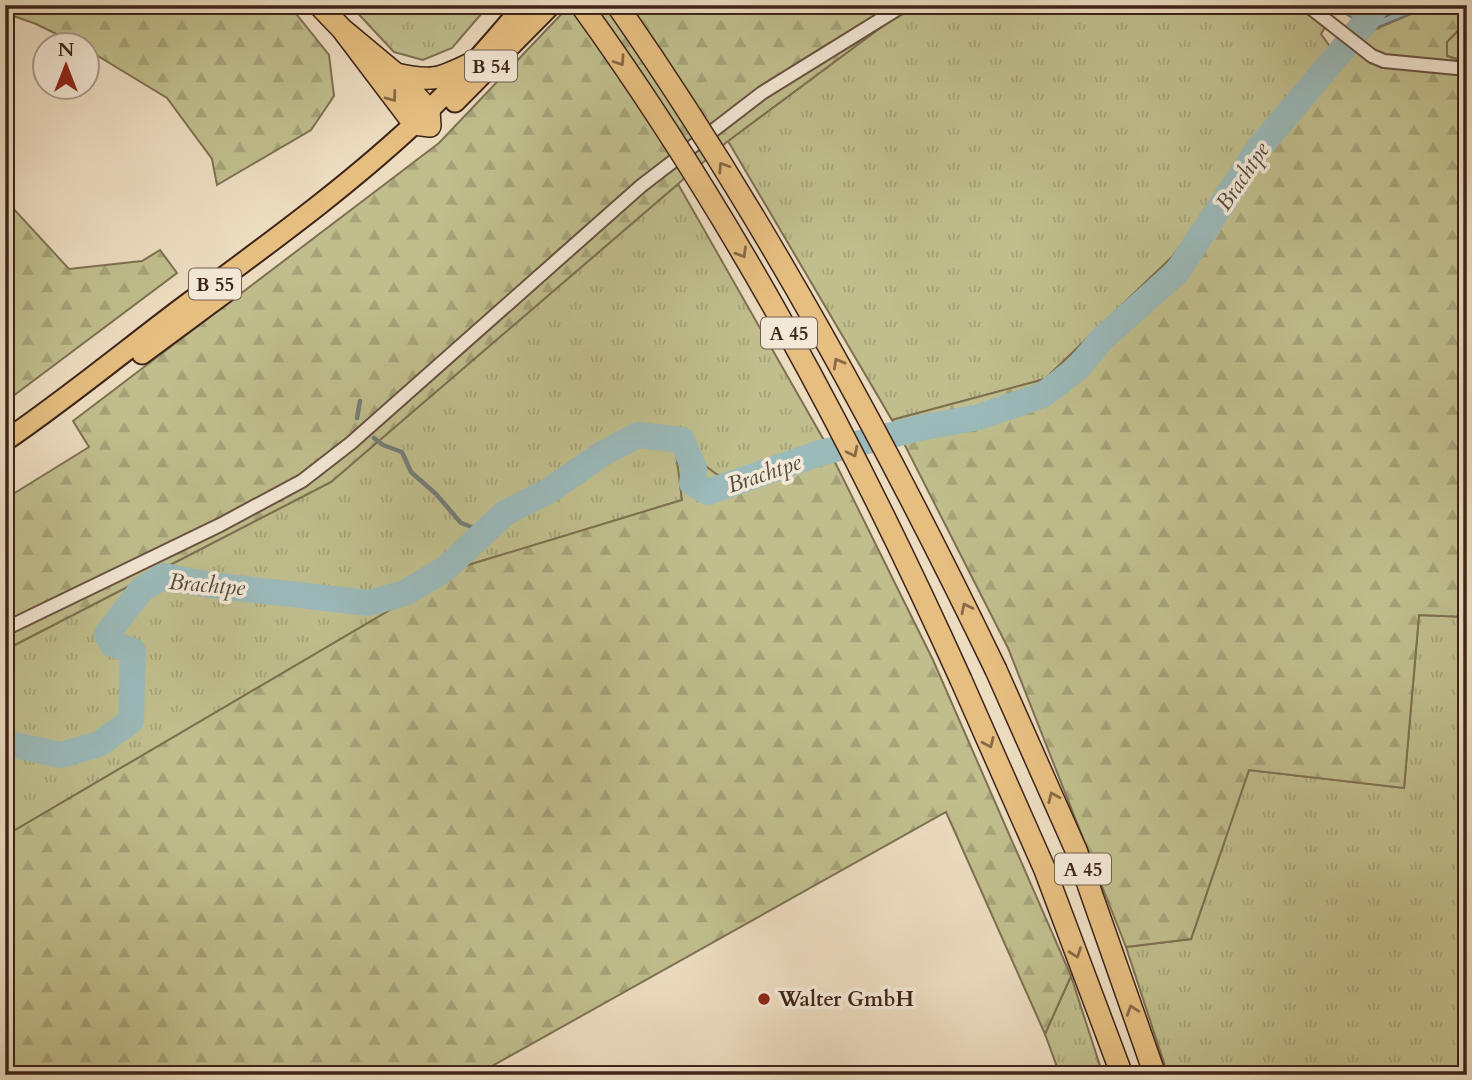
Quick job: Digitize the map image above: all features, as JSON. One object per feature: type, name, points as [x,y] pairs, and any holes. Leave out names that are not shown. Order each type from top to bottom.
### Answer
[{"type":"highway","points":[[319,5],[425,120]]},
{"type":"highway","name":"A 45","points":[[581,5],[691,170],[790,335],[880,506],[1045,870],[1122,1075]]},
{"type":"highway","name":"A 45","points":[[617,5],[701,132],[823,336],[897,470],[996,670],[1076,850],[1155,1075]]},
{"type":"highway","points":[[342,29],[396,74],[425,120]]},
{"type":"highway","points":[[396,74],[421,80],[440,79],[476,61]]},
{"type":"main road","name":"B 54","points":[[476,61],[524,5]]},
{"type":"main road","name":"B 54","points":[[425,120],[551,5]]},
{"type":"main road","name":"B 55","points":[[5,440],[103,374],[174,331],[333,202],[425,120],[476,61]]},
{"type":"street","points":[[5,629],[220,526],[302,481],[351,443],[641,186],[762,93],[904,5]]},
{"type":"street","points":[[1307,5],[1372,56],[1397,63],[1467,69]]},
{"type":"green space","points":[[5,5],[289,5],[329,55],[334,96],[311,130],[217,185],[212,159],[167,98],[102,59],[102,32],[52,32],[5,13]]},
{"type":"green space","points":[[350,5],[489,5],[452,48],[423,60],[394,52]]},
{"type":"green space","points":[[570,5],[911,5],[728,141],[331,482],[5,650],[5,499],[89,447],[73,421],[439,143]]},
{"type":"green space","points":[[911,5],[1338,5],[1321,34],[1331,48],[1172,257],[1045,379],[892,420],[728,141]]},
{"type":"green space","points":[[1432,5],[1467,5],[1467,21],[1447,42],[1447,56],[1467,62],[1467,617],[1419,615],[1404,788],[1249,770],[1191,939],[1126,947],[1008,648],[892,420],[1045,379],[1172,257],[1331,48]]},
{"type":"green space","points":[[1467,21],[1467,62],[1447,56],[1447,42]]},
{"type":"green space","points":[[5,135],[13,151],[10,205],[69,269],[142,261],[160,250],[177,273],[5,402]]},
{"type":"green space","points":[[678,184],[825,442],[719,476],[676,445],[682,500],[465,566],[5,836],[5,650],[331,482]]},
{"type":"green space","points":[[825,442],[933,660],[1071,976],[1045,1034],[946,812],[476,1075],[5,1075],[5,836],[465,566],[682,500],[675,444],[719,476]]},
{"type":"green space","points":[[1419,615],[1467,617],[1467,1075],[1168,1075],[1126,947],[1191,939],[1249,770],[1404,788]]},
{"type":"green space","points":[[1071,976],[1103,1075],[1060,1075],[1045,1034]]},
{"type":"water","points":[[1349,5],[1432,5],[1371,30],[1343,12]]},
{"type":"waterway","name":"Brachtpe","points":[[5,743],[61,755],[99,744],[131,721],[133,651],[112,644],[107,634],[142,589],[164,576],[210,585],[369,603],[405,593],[445,569],[505,513],[550,490],[602,454],[638,435],[682,440],[694,468],[692,483],[708,492],[820,453],[920,428],[979,417],[1043,395],[1078,368],[1102,339],[1177,272],[1259,148],[1377,5]]},
{"type":"waterway","points":[[357,418],[360,401]]},
{"type":"waterway","points":[[374,438],[383,445],[402,452],[411,472],[436,494],[461,523],[485,532]]},
{"type":"place","name":"Walter GmbH","points":[[764,999]]}]
